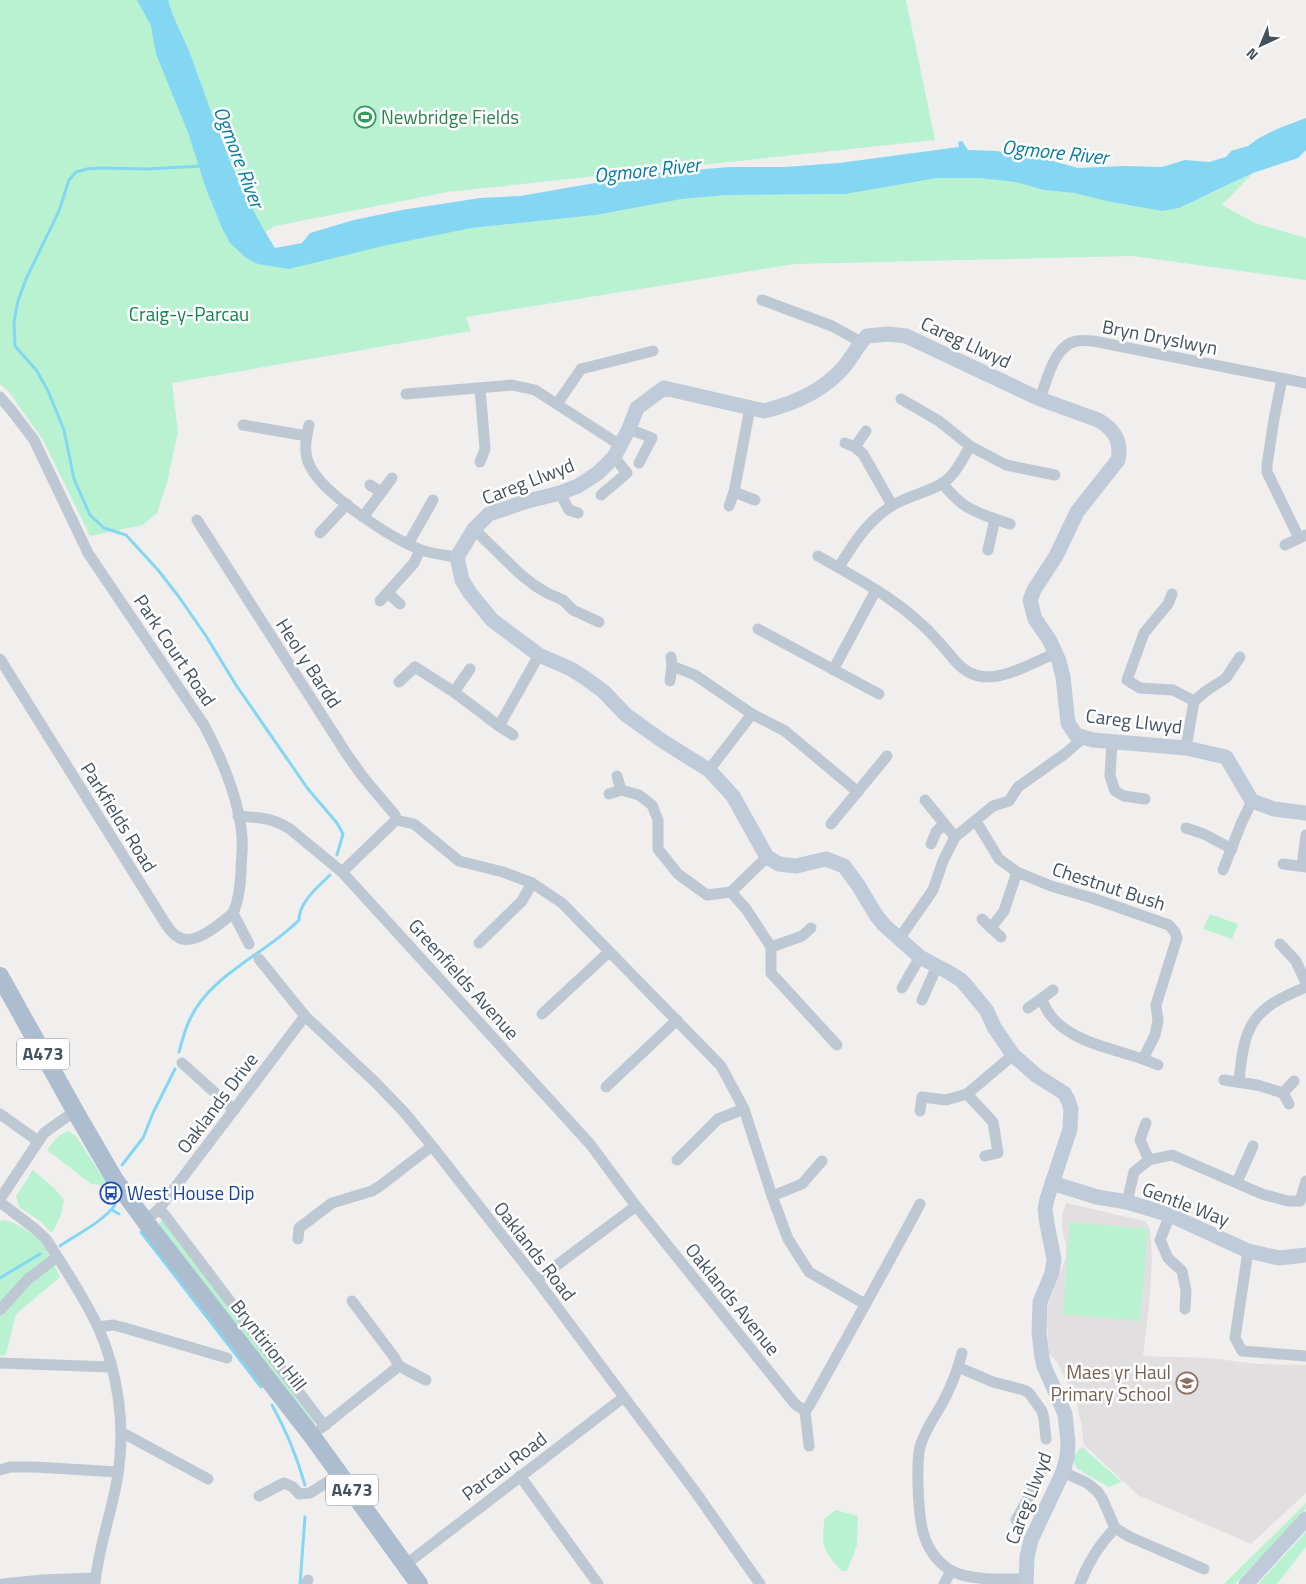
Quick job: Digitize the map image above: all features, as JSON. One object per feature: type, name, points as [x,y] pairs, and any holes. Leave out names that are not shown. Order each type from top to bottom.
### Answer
[{"type":"main road","name":"A473","points":[[0,976],[75,1111]]},
{"type":"main road","name":"Bryntirion Hill","points":[[75,1111],[115,1180],[152,1216],[319,1430],[340,1474],[418,1584]]},
{"type":"street","points":[[762,300],[832,326],[861,342]]},
{"type":"street","name":"Careg Llwyd","points":[[457,557],[474,529],[489,514],[560,493],[578,486],[598,473],[617,451],[629,429],[637,408],[664,388],[764,411],[806,396],[832,378],[844,366],[867,336],[875,334],[906,336],[1040,399],[1098,420],[1106,424],[1115,433],[1120,452],[1118,460],[1077,512],[1056,556],[1034,590],[1030,600],[1035,619],[1056,653],[1063,677],[1068,723],[1076,735],[1083,738],[1186,748],[1226,757],[1252,802]]},
{"type":"street","name":"Bryn Dryslwyn","points":[[1040,399],[1060,352],[1066,346],[1077,341],[1093,341],[1306,383]]},
{"type":"street","points":[[557,404],[581,370],[653,351]]},
{"type":"street","points":[[1282,379],[1274,419],[1267,472],[1302,537],[1285,545]]},
{"type":"street","points":[[406,394],[512,385],[535,390],[557,404],[617,451],[627,473],[601,495]]},
{"type":"street","points":[[480,388],[490,450],[480,462]]},
{"type":"street","name":"Park Court Road","points":[[0,397],[34,440],[88,553],[204,725],[216,747],[229,780],[242,838],[237,904],[233,913]]},
{"type":"street","points":[[901,399],[939,420],[970,446],[1006,466],[1056,475]]},
{"type":"street","points":[[729,506],[734,492],[750,408]]},
{"type":"street","points":[[243,425],[308,431],[306,451],[309,465],[317,477],[346,504],[392,536],[420,550],[457,557],[462,580],[492,620],[539,655],[571,669],[604,691],[626,715],[664,742],[709,770],[733,796],[767,856],[731,892],[707,894],[678,874],[658,849],[658,820],[652,805],[639,795],[621,790],[609,794]]},
{"type":"street","points":[[629,429],[652,438],[639,462]]},
{"type":"street","points":[[866,432],[850,445],[863,454],[892,505]]},
{"type":"street","points":[[838,567],[864,530],[878,516],[892,505],[942,483],[951,475],[970,446]]},
{"type":"street","points":[[363,517],[392,478]]},
{"type":"street","points":[[942,483],[954,497],[971,510],[1010,524]]},
{"type":"street","points":[[370,485],[381,492]]},
{"type":"street","points":[[734,492],[755,500]]},
{"type":"street","points":[[560,493],[570,510],[578,513]]},
{"type":"street","points":[[408,544],[433,500]]},
{"type":"street","points":[[320,534],[346,504]]},
{"type":"street","points":[[988,550],[995,519]]},
{"type":"street","name":"Heol y Bardd","points":[[197,520],[346,753],[363,777],[395,815],[396,820]]},
{"type":"street","points":[[474,529],[519,573],[547,593],[562,600],[573,610],[599,622]]},
{"type":"street","points":[[400,604],[384,597],[414,563],[420,550]]},
{"type":"street","points":[[818,556],[887,596],[912,615],[940,642],[960,667],[978,675],[994,676],[1007,673],[1056,653]]},
{"type":"street","points":[[834,670],[876,590]]},
{"type":"street","points":[[1172,594],[1168,604],[1144,633],[1127,680],[1140,688],[1173,690],[1194,701]]},
{"type":"street","points":[[758,630],[879,694]]},
{"type":"street","points":[[500,726],[539,655]]},
{"type":"street","points":[[1186,748],[1194,701],[1226,678],[1240,658]]},
{"type":"street","name":"Parkfields Road","points":[[0,659],[167,926],[184,940],[192,939],[221,923],[233,913]]},
{"type":"street","points":[[670,681],[671,661],[752,714],[784,731],[858,792]]},
{"type":"street","points":[[399,682],[415,667],[454,692],[513,736]]},
{"type":"street","points":[[454,692],[470,669]]},
{"type":"street","points":[[709,770],[752,714]]},
{"type":"street","points":[[899,939],[933,890],[943,861],[955,836],[976,821],[992,806],[1009,801],[1018,787],[1066,753],[1083,738]]},
{"type":"street","points":[[1112,742],[1110,776],[1115,791],[1124,796],[1145,799]]},
{"type":"street","points":[[831,824],[887,756]]},
{"type":"street","points":[[617,776],[621,790]]},
{"type":"street","points":[[925,800],[955,836]]},
{"type":"street","points":[[1223,870],[1252,802],[1274,809],[1306,813]]},
{"type":"street","name":"Greenfields Avenue","points":[[238,816],[270,819],[281,824],[290,829],[342,872],[590,1144],[636,1206]]},
{"type":"street","points":[[342,872],[396,820],[414,824],[459,861],[503,872],[532,883],[562,904],[678,1020],[721,1066],[744,1109],[788,1239],[809,1272],[865,1304]]},
{"type":"street","name":"Chestnut Bush","points":[[976,821],[999,858],[1017,872],[1050,886],[1096,899],[1169,925],[1175,932],[1177,938],[1156,1006],[1158,1021],[1155,1035],[1143,1059]]},
{"type":"street","points":[[930,844],[936,832],[944,824]]},
{"type":"street","points":[[1186,828],[1204,834],[1232,849]]},
{"type":"street","points":[[1282,864],[1304,867],[1306,835]]},
{"type":"street","name":"Careg Llwyd","points":[[767,856],[779,864],[796,866],[826,859],[844,866],[876,915],[920,957],[960,980],[987,1011],[994,1027],[1013,1055],[1036,1076],[1064,1094],[1068,1100],[1071,1109],[1070,1129],[1047,1199],[1047,1224],[1054,1259],[1052,1273],[1040,1302],[1039,1333],[1044,1366],[1065,1414],[1068,1443],[1067,1457],[1049,1503],[1031,1540],[1027,1557],[1025,1582]]},
{"type":"street","points":[[991,928],[1004,911],[1017,872]]},
{"type":"street","points":[[479,943],[522,901],[532,883]]},
{"type":"street","points":[[731,892],[746,910],[770,947],[771,973],[837,1045]]},
{"type":"street","points":[[233,913],[249,944]]},
{"type":"street","points":[[982,919],[1001,937]]},
{"type":"street","points":[[770,947],[802,936],[811,928]]},
{"type":"street","points":[[1239,1082],[1241,1057],[1253,1020],[1264,1009],[1281,997],[1306,985],[1296,961],[1280,944]]},
{"type":"street","points":[[542,1014],[609,952]]},
{"type":"street","points":[[902,988],[920,957]]},
{"type":"street","name":"Oaklands Road","points":[[259,959],[305,1016],[376,1083],[404,1112],[432,1146],[537,1280],[694,1490],[760,1584]]},
{"type":"street","points":[[922,1000],[937,966]]},
{"type":"street","points":[[1028,1008],[1053,990]]},
{"type":"street","points":[[1041,999],[1052,1017],[1070,1033],[1158,1065]]},
{"type":"street","name":"Oaklands Drive","points":[[152,1216],[305,1016]]},
{"type":"street","points":[[606,1088],[678,1020]]},
{"type":"street","points":[[920,1111],[922,1097],[946,1100],[967,1094],[1013,1055]]},
{"type":"street","points":[[182,1063],[234,1110]]},
{"type":"street","points":[[1224,1080],[1283,1092]]},
{"type":"street","points":[[1283,1092],[1294,1080]]},
{"type":"street","points":[[1283,1092],[1289,1104]]},
{"type":"street","points":[[967,1094],[993,1122],[998,1153],[985,1156]]},
{"type":"street","points":[[677,1160],[718,1119],[744,1109]]},
{"type":"street","points":[[3,1584],[95,1581],[118,1472],[121,1432],[120,1407],[111,1366],[98,1327],[46,1239],[0,1200],[46,1130],[75,1111]]},
{"type":"street","points":[[0,1114],[38,1141]]},
{"type":"street","points":[[1146,1123],[1140,1140],[1150,1160]]},
{"type":"street","points":[[295,1231],[332,1203],[367,1193],[380,1186],[432,1146]]},
{"type":"street","points":[[1236,1182],[1252,1146]]},
{"type":"street","points":[[1127,1202],[1134,1172],[1150,1160],[1172,1155],[1262,1194],[1288,1201],[1300,1201],[1306,1181]]},
{"type":"street","points":[[772,1196],[802,1184],[822,1161]]},
{"type":"street","name":"Gentle Way","points":[[1052,1183],[1097,1197],[1127,1202],[1170,1215],[1248,1251],[1279,1258],[1306,1256]]},
{"type":"street","points":[[809,1446],[805,1411],[877,1285],[920,1204]]},
{"type":"street","points":[[537,1280],[636,1206]]},
{"type":"street","name":"Oaklands Avenue","points":[[636,1206],[790,1398],[805,1411]]},
{"type":"street","points":[[1170,1215],[1160,1240],[1168,1258],[1182,1271],[1186,1291],[1185,1310]]},
{"type":"street","points":[[1248,1251],[1235,1338],[1238,1345],[1242,1351],[1306,1356]]},
{"type":"street","points":[[0,1310],[28,1279],[58,1257]]},
{"type":"street","points":[[352,1301],[399,1366],[426,1380]]},
{"type":"street","points":[[98,1327],[113,1326],[125,1328],[227,1358]]},
{"type":"street","points":[[962,1353],[946,1397],[929,1426],[920,1447],[918,1469],[919,1520],[923,1536],[935,1556],[951,1571],[976,1578],[1025,1582]]},
{"type":"street","points":[[0,1363],[111,1366]]},
{"type":"street","points":[[319,1430],[399,1366]]},
{"type":"street","points":[[958,1367],[993,1382],[1029,1393],[1042,1411],[1046,1439]]},
{"type":"street","name":"Parcau Road","points":[[405,1565],[624,1397]]},
{"type":"street","points":[[121,1432],[208,1479]]},
{"type":"street","points":[[1016,1520],[1039,1479],[1044,1458]]},
{"type":"street","points":[[0,1470],[10,1467],[35,1467],[118,1472]]},
{"type":"street","points":[[1062,1472],[1087,1483],[1097,1491],[1115,1528],[1178,1565],[1204,1569]]},
{"type":"street","points":[[259,1496],[284,1483],[293,1487],[299,1494],[310,1493],[340,1474]]},
{"type":"street","points":[[520,1476],[598,1584]]},
{"type":"street","points":[[1032,1492],[1049,1503]]},
{"type":"street","points":[[1246,1584],[1306,1519]]},
{"type":"street","points":[[1080,1584],[1091,1558],[1101,1543],[1115,1528]]},
{"type":"street","points":[[944,1584],[951,1571]]},
{"type":"shaded area","name":"Maes yr Haul Primary School","points":[[1066,1203],[1145,1221],[1150,1229],[1152,1256],[1150,1297],[1143,1356],[1210,1358],[1257,1364],[1306,1365],[1306,1493],[1251,1544],[1138,1495],[1084,1445],[1076,1401],[1057,1362],[1049,1354],[1048,1305],[1066,1257],[1062,1216]]},
{"type":"green space","name":"Craig-y-Parcau","points":[[0,0],[906,0],[935,140],[448,192],[275,226],[236,249],[246,258],[383,246],[472,228],[596,215],[682,199],[727,195],[846,194],[937,178],[979,178],[1015,182],[1044,190],[1074,193],[1162,211],[1212,193],[1253,173],[1222,205],[1255,223],[1306,238],[1306,280],[1132,256],[795,264],[466,317],[471,331],[172,383],[178,432],[167,483],[157,513],[143,525],[90,536],[43,440],[9,392],[0,384]]},
{"type":"green space","points":[[1210,914],[1238,924],[1232,939],[1203,929]]},
{"type":"green space","points":[[68,1131],[76,1136],[106,1183],[102,1185],[91,1184],[47,1150],[57,1137]]},
{"type":"green space","points":[[33,1170],[55,1189],[64,1200],[61,1215],[52,1233],[40,1221],[19,1207],[16,1196]]},
{"type":"green space","points":[[2,1220],[17,1225],[38,1239],[46,1249],[60,1277],[16,1314],[6,1355],[0,1356],[0,1222]]},
{"type":"green space","points":[[162,1220],[314,1420],[315,1423],[313,1425],[160,1228],[159,1224]]},
{"type":"green space","points":[[1070,1222],[1148,1229],[1140,1321],[1063,1314]]},
{"type":"green space","points":[[1082,1447],[1122,1482],[1109,1487],[1078,1468],[1075,1465],[1074,1457]]},
{"type":"green space","points":[[1306,1503],[1305,1510],[1235,1584],[1224,1584]]},
{"type":"green space","points":[[836,1510],[858,1516],[857,1545],[847,1571],[842,1571],[831,1559],[823,1541],[825,1518]]},
{"type":"green space","points":[[1306,1532],[1306,1547],[1277,1584],[1258,1584]]},
{"type":"water","points":[[137,0],[168,0],[238,179],[261,226],[275,248],[302,243],[310,233],[354,220],[402,210],[480,198],[520,196],[647,174],[729,167],[785,167],[839,163],[959,147],[958,142],[962,141],[968,150],[996,151],[1038,157],[1078,168],[1162,167],[1185,160],[1209,162],[1226,157],[1231,151],[1248,146],[1277,129],[1306,118],[1306,150],[1298,158],[1253,173],[1179,208],[1162,211],[1074,193],[1044,190],[1015,182],[979,178],[937,178],[846,194],[727,195],[682,199],[596,215],[472,228],[383,246],[289,269],[258,264],[246,258],[230,243],[205,186],[189,135],[156,54],[151,26]]},
{"type":"waterway","points":[[202,166],[148,169],[101,168],[76,172],[69,180],[59,211],[26,279],[18,301],[14,322],[15,346],[37,371],[48,391],[64,430],[74,479],[90,515],[104,528],[126,535],[158,570],[179,597],[236,685],[308,789],[337,823],[343,834],[337,855]]},
{"type":"waterway","points":[[179,1052],[188,1023],[199,1003],[225,977],[286,932],[299,920],[302,907],[306,901],[330,875]]},
{"type":"waterway","points":[[122,1165],[143,1138],[175,1069]]},
{"type":"waterway","points":[[60,1246],[104,1217],[115,1205]]},
{"type":"waterway","points":[[112,1210],[119,1214]]},
{"type":"waterway","points":[[141,1232],[261,1387]]},
{"type":"waterway","points":[[0,1278],[40,1254]]},
{"type":"waterway","points":[[272,1405],[291,1444],[305,1485]]},
{"type":"waterway","points":[[300,1584],[305,1517]]},
{"type":"place","name":"Newbridge Fields","points":[[365,117]]},
{"type":"place","name":"West House Dip","points":[[111,1193]]},
{"type":"place","name":"Maes yr Haul Primary School","points":[[1187,1383]]},
{"type":"water label","name":"Ogmore River","points":[[1055,152]]},
{"type":"water label","name":"Ogmore River","points":[[239,157]]},
{"type":"water label","name":"Ogmore River","points":[[647,170]]}]
